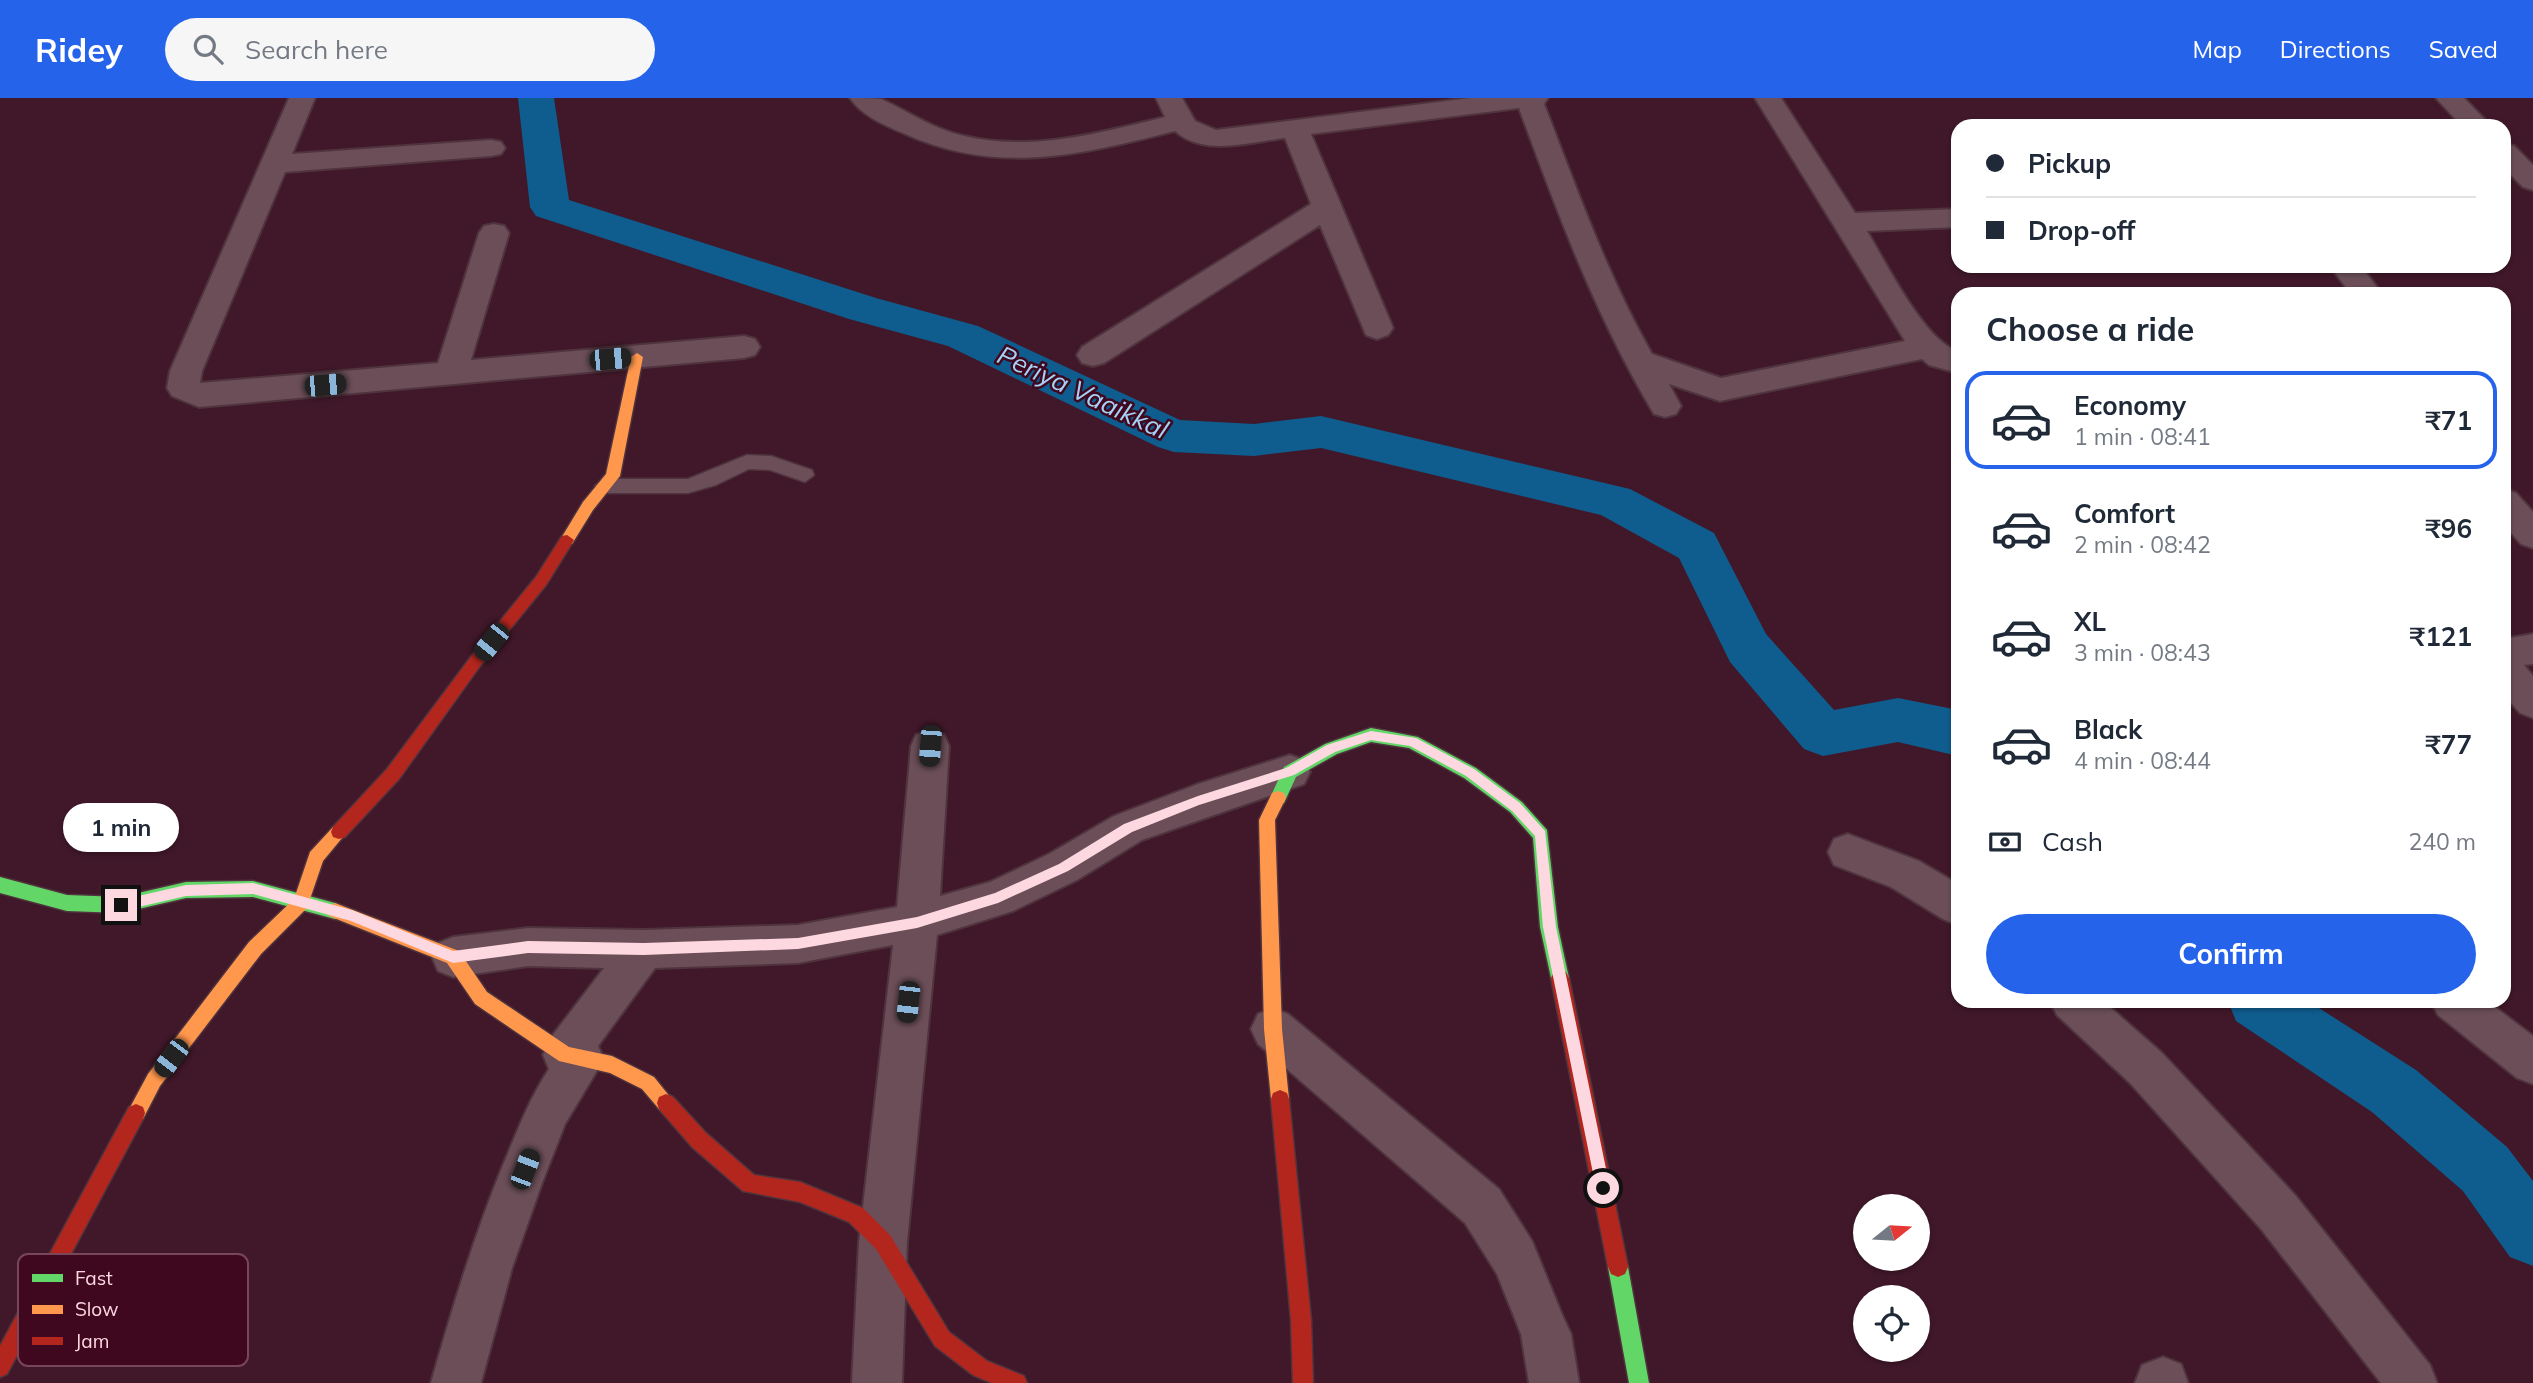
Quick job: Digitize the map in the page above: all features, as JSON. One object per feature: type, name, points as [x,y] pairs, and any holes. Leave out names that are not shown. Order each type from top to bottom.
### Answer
[{"type":"street","points":[[302,98],[186,371],[183,388],[199,396],[744,347]]},
{"type":"street","points":[[863,98],[890,118],[949,142],[988,152],[1061,149],[1174,110],[1187,131],[1200,137],[1216,138],[1535,98]]},
{"type":"street","points":[[1768,98],[1926,347],[1940,358],[1951,360]]},
{"type":"street","points":[[2449,98],[2470,119]]},
{"type":"street","points":[[1528,99],[1583,243],[1616,318],[1665,406]]},
{"type":"street","points":[[1294,127],[1377,328]]},
{"type":"street","points":[[275,164],[491,148]]},
{"type":"street","points":[[2511,159],[2533,181]]},
{"type":"street","points":[[1093,355],[1328,207]]},
{"type":"street","points":[[1848,223],[1951,218]]},
{"type":"street","points":[[451,374],[494,233]]},
{"type":"street","points":[[2350,273],[2362,287]]},
{"type":"street","points":[[1640,362],[1720,390],[1926,347]]},
{"type":"street","points":[[61,1254],[154,1080],[255,948],[301,903],[316,857],[393,774],[475,662],[541,581],[613,476],[636,357]]},
{"type":"street","points":[[2511,510],[2533,535]]},
{"type":"street","points":[[2511,653],[2533,649]]},
{"type":"street","points":[[2511,677],[2533,702]]},
{"type":"street","points":[[0,885],[68,903],[121,905],[186,890],[253,888],[352,916],[453,957],[528,947],[644,949],[798,944],[917,922],[1009,893],[1063,867],[1128,828],[1198,801],[1290,772],[1331,749],[1371,735],[1412,741],[1470,773],[1516,807],[1541,835],[1549,927],[1609,1214],[1639,1383]]},
{"type":"street","points":[[877,1383],[883,1242],[917,922],[930,746]]},
{"type":"street","points":[[1290,772],[1267,820],[1273,1029],[1301,1320],[1303,1383]]},
{"type":"street","points":[[1848,852],[1905,874],[1951,902]]},
{"type":"street","points":[[456,1383],[475,1311],[519,1183],[548,1110],[574,1057],[644,949]]},
{"type":"street","points":[[453,957],[481,998],[574,1057],[612,1065],[648,1083],[699,1140],[750,1184],[800,1192],[856,1215],[883,1242],[942,1339],[980,1368],[1017,1383]]},
{"type":"street","points":[[2080,1008],[2146,1068],[2278,1212],[2412,1383]]},
{"type":"street","points":[[2462,1008],[2533,1063]]},
{"type":"street","points":[[1273,1029],[1482,1206],[1515,1258],[1546,1334],[1554,1383]]},
{"type":"street","points":[[0,1367],[18,1333]]},
{"type":"lane","points":[[604,486],[688,486],[709,481],[747,462],[771,463],[806,475]]},
{"type":"waterway","name":"Periya Vaaikkal","points":[[536,98],[550,207],[864,309],[963,336],[1174,436],[1254,440],[1321,432],[1614,501],[1697,546],[1748,648],[1823,734],[1898,720],[1951,730]]},
{"type":"waterway","name":"Periya Vaaikkal","points":[[2268,1008],[2394,1091],[2485,1169],[2533,1234]]},
{"type":"traffic: fast","points":[[1278,798],[1290,772],[1331,749],[1371,735],[1412,742],[1470,773],[1516,807],[1541,835],[1549,927],[1560,978]]},
{"type":"traffic: fast","points":[[0,885],[67,903],[121,905],[186,890],[253,889],[335,911]]},
{"type":"traffic: fast","points":[[1618,1267],[1639,1383]]},
{"type":"traffic: slow","points":[[567,540],[588,506],[613,476],[637,357]]},
{"type":"traffic: slow","points":[[1278,798],[1267,820],[1273,1029],[1280,1099]]},
{"type":"traffic: slow","points":[[136,1113],[154,1080],[255,948],[301,903],[316,857],[339,832]]},
{"type":"traffic: slow","points":[[335,911],[453,957],[481,998],[565,1055],[612,1065],[648,1083],[666,1103]]},
{"type":"traffic: jam","points":[[339,832],[393,774],[475,662],[541,581],[567,540]]},
{"type":"traffic: jam","points":[[1560,978],[1618,1267]]},
{"type":"traffic: jam","points":[[1280,1099],[1301,1320],[1303,1383]]},
{"type":"traffic: jam","points":[[666,1103],[699,1140],[750,1184],[800,1192],[856,1215],[883,1242],[942,1339],[980,1368],[1017,1383]]},
{"type":"traffic: jam","points":[[61,1254],[136,1113]]},
{"type":"traffic: jam","points":[[0,1367],[18,1333]]},
{"type":"route","points":[[121,905],[186,890],[253,888],[352,916],[453,957],[528,947],[644,949],[798,944],[917,922],[998,898],[1063,867],[1128,828],[1198,801],[1290,772],[1331,749],[1371,735],[1412,741],[1470,773],[1516,807],[1541,835],[1549,927],[1603,1188]]}]
